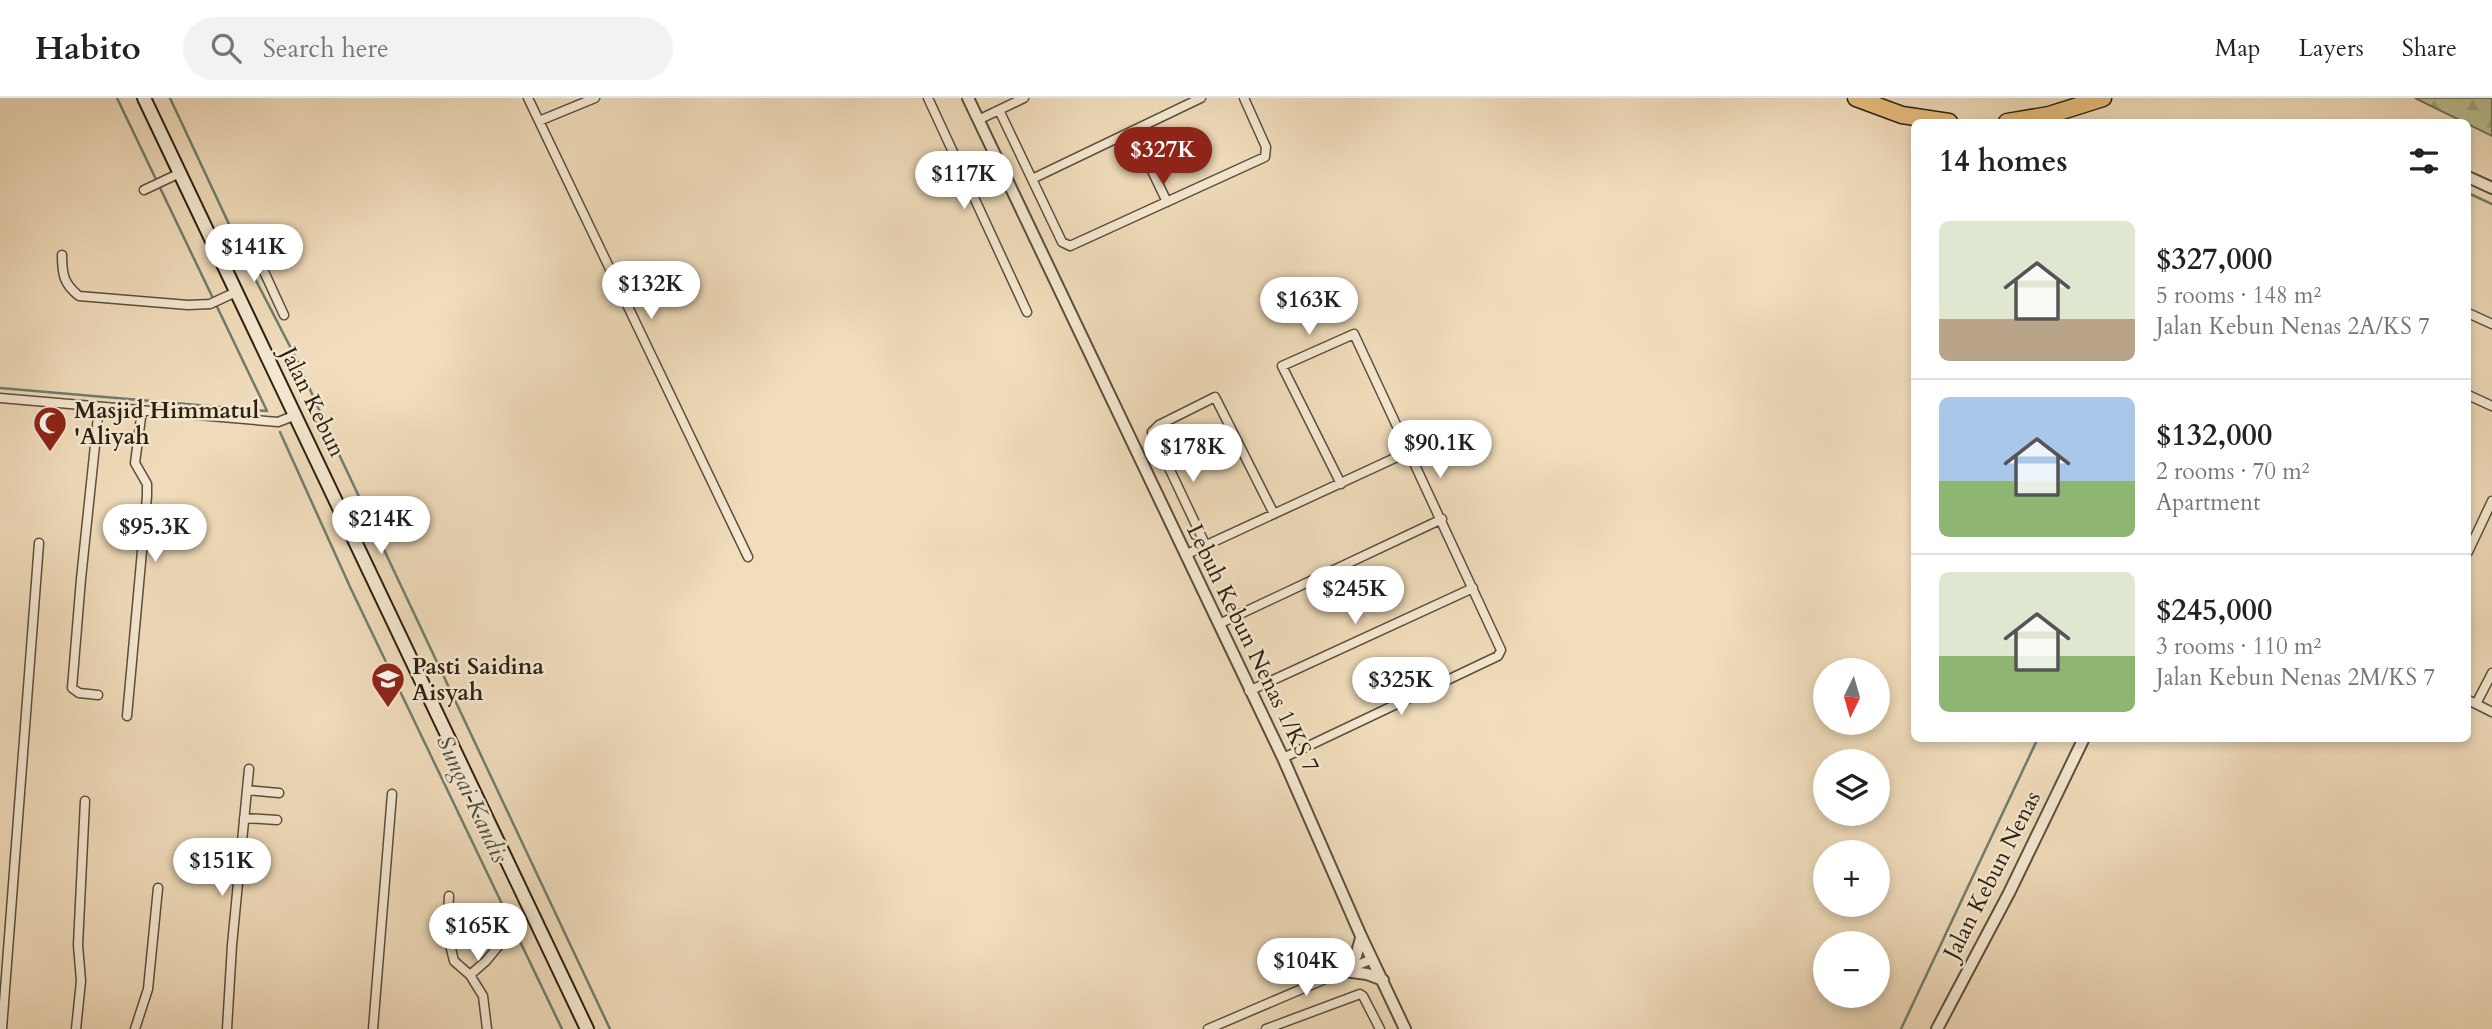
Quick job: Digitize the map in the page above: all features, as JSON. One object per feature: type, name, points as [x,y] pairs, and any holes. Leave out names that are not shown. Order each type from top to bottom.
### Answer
[{"type":"highway","points":[[1856,98],[1902,115],[1929,119]]},
{"type":"highway","points":[[2025,119],[2049,115],[2103,98]]},
{"type":"main road","name":"Jalan Kebun","points":[[144,98],[587,1029]]},
{"type":"street","points":[[528,98],[748,557]]},
{"type":"street","points":[[539,121],[595,98]]},
{"type":"street","points":[[928,98],[1027,312]]},
{"type":"street","name":"Lebuh Kebun Nenas 1/KS 7","points":[[968,98],[1283,758],[1405,1029]]},
{"type":"street","points":[[978,120],[1024,98]]},
{"type":"street","points":[[1032,179],[1201,98]]},
{"type":"street","points":[[999,110],[1062,242],[1070,246],[1265,157],[1266,147],[1244,98]]},
{"type":"street","points":[[1133,131],[1167,202]]},
{"type":"street","points":[[144,190],[180,173]]},
{"type":"street","points":[[2471,178],[2492,188]]},
{"type":"street","points":[[220,257],[247,243],[284,315]]},
{"type":"street","points":[[62,255],[63,277],[67,287],[79,296],[188,305],[210,303],[236,292]]},
{"type":"street","points":[[2471,314],[2492,324]]},
{"type":"street","points":[[1283,758],[1501,653],[1356,336],[1349,335],[1282,366],[1341,484]]},
{"type":"street","points":[[2471,396],[2492,406]]},
{"type":"street","points":[[1206,546],[1153,434],[1159,425],[1215,397],[1274,514]]},
{"type":"street","points":[[0,398],[278,422],[296,415]]},
{"type":"street","points":[[98,695],[79,693],[72,688],[99,407]]},
{"type":"street","points":[[127,716],[147,496],[147,484],[135,463],[142,410]]},
{"type":"street","points":[[1185,555],[1410,451]]},
{"type":"street","points":[[2471,546],[2492,501]]},
{"type":"street","points":[[1219,624],[1442,519]]},
{"type":"street","points":[[2,1029],[39,543]]},
{"type":"street","points":[[1249,691],[1473,588]]},
{"type":"street","points":[[2492,673],[2472,702],[2492,712]]},
{"type":"street","name":"Jalan Kebun Nenas","points":[[1937,1029],[2009,893],[2082,742]]},
{"type":"street","points":[[227,1029],[249,769]]},
{"type":"street","points":[[247,790],[279,793]]},
{"type":"street","points":[[373,1029],[392,794]]},
{"type":"street","points":[[76,1029],[81,981],[78,944],[85,802]]},
{"type":"street","points":[[244,818],[277,820]]},
{"type":"street","points":[[135,1029],[148,989],[158,888]]},
{"type":"street","points":[[449,896],[447,932],[450,948],[454,961],[470,975],[483,996],[487,1029]]},
{"type":"street","points":[[1343,971],[1356,956],[1362,936]]},
{"type":"street","points":[[470,975],[501,943]]},
{"type":"street","points":[[1212,1028],[1372,959]]},
{"type":"street","points":[[1343,971],[1367,974],[1383,980]]},
{"type":"street","points":[[1266,1029],[1357,994],[1363,996],[1380,1029]]},
{"type":"green space","points":[[2415,98],[2492,98],[2492,136],[2471,126],[2471,119],[2458,119]]},
{"type":"waterway","name":"Sungai Kandis","points":[[117,98],[267,411]]},
{"type":"waterway","points":[[170,98],[250,269],[296,358],[610,1029]]},
{"type":"waterway","points":[[2471,194],[2492,204]]},
{"type":"waterway","points":[[0,388],[267,411]]},
{"type":"waterway","name":"Sungai Kandis","points":[[280,432],[351,589],[562,1029]]},
{"type":"waterway","points":[[1901,1029],[2036,742]]},
{"type":"place","name":"Masjid Himmatul 'Aliyah","points":[[50,453]]},
{"type":"place","name":"Pasti Saidina Aisyah","points":[[388,709]]}]
